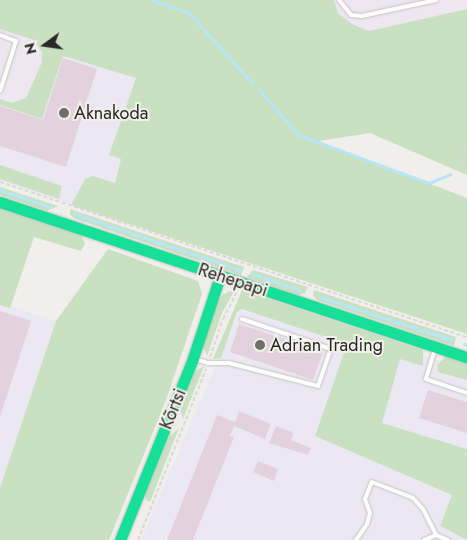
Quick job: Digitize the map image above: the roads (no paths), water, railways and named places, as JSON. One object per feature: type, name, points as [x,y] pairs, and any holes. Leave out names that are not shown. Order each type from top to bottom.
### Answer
[{"type":"street","name":"Rehepapi","points":[[0,202],[467,357]]},
{"type":"street","name":"Kõrtsi","points":[[120,540],[193,358],[220,276]]},
{"type":"lane","points":[[339,0],[351,15],[362,16],[436,0]]},
{"type":"lane","points":[[0,35],[16,41],[0,91]]},
{"type":"lane","points":[[193,358],[208,363],[229,362],[318,386],[330,349],[242,320]]},
{"type":"lane","points":[[436,347],[426,379],[467,393]]},
{"type":"lane","points":[[356,540],[367,524],[370,513],[365,499],[372,482],[413,498],[423,509],[436,535],[448,540]]},
{"type":"lane","points":[[424,540],[436,535]]},
{"type":"waterway","points":[[151,0],[188,12],[252,83]]},
{"type":"waterway","points":[[258,88],[298,135],[429,183],[450,174]]},
{"type":"waterway","points":[[0,190],[50,207]]},
{"type":"waterway","points":[[74,214],[240,270]]},
{"type":"waterway","points":[[253,274],[300,290]]},
{"type":"waterway","points":[[320,297],[452,340]]},
{"type":"place","name":"Aknakoda","points":[[64,113]]},
{"type":"place","name":"Adrian Trading","points":[[260,345]]}]
